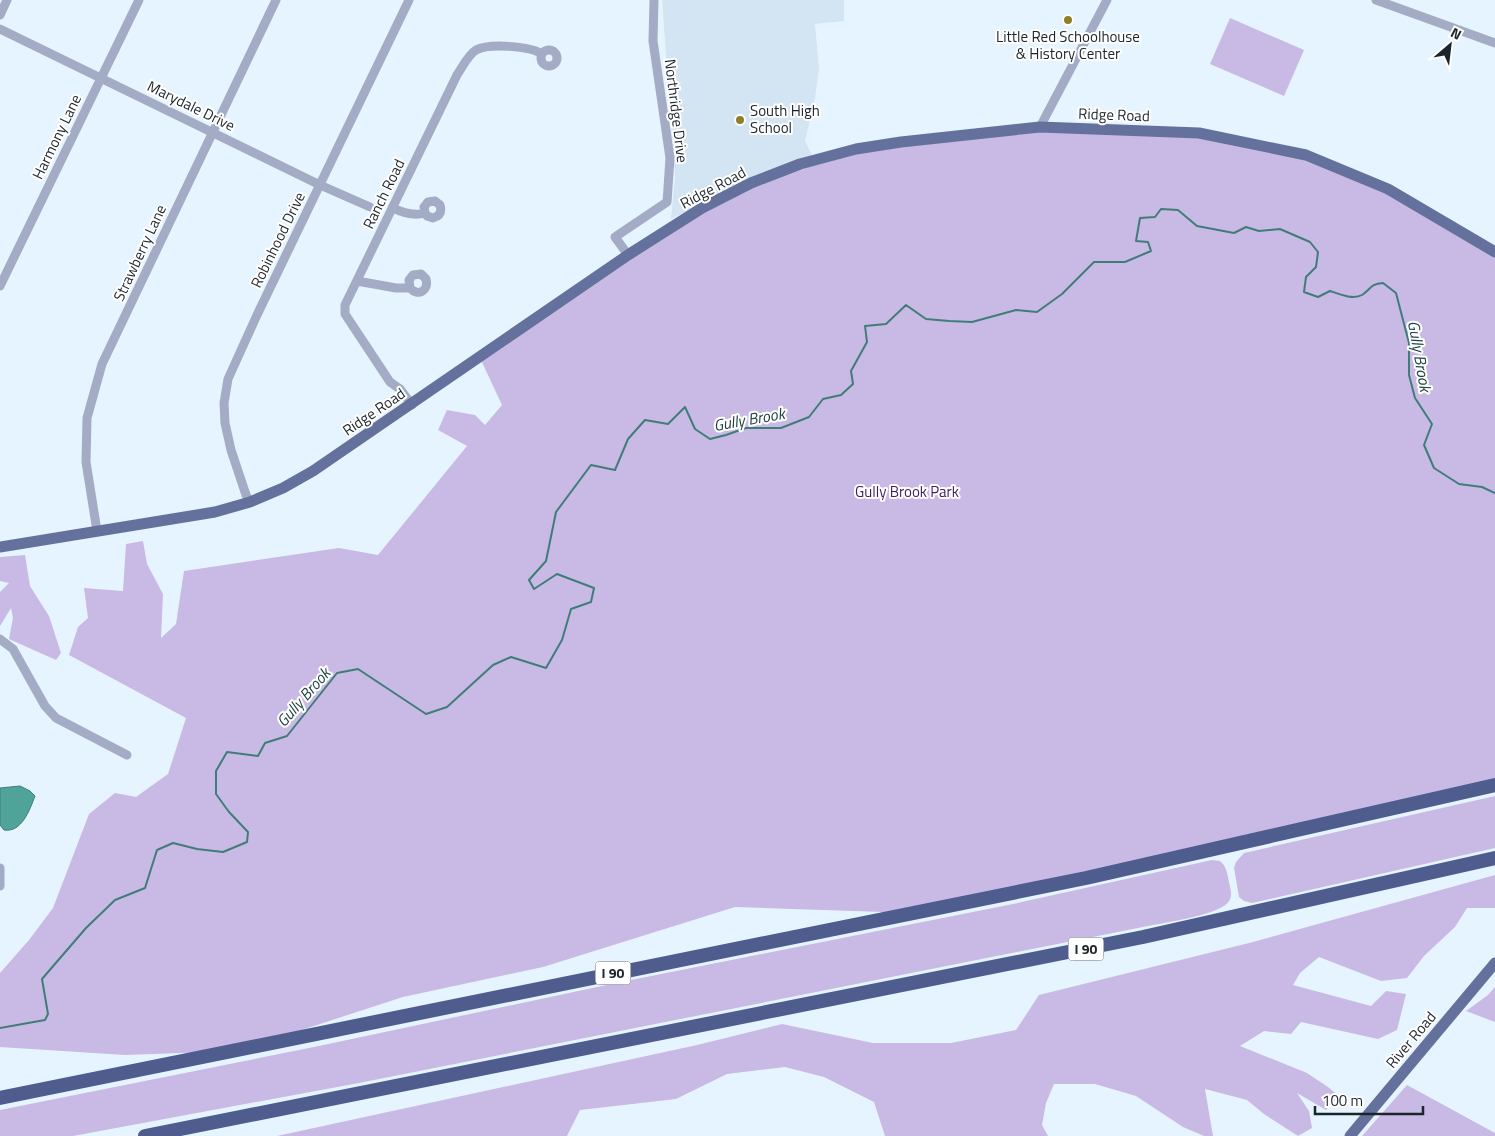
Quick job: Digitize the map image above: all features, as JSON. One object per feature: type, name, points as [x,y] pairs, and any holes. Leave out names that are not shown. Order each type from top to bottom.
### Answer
[{"type":"highway","name":"I 90","points":[[0,1098],[1076,880],[1495,785]]},
{"type":"highway","name":"I 90","points":[[145,1136],[1143,937],[1495,858]]},
{"type":"main road","name":"Ridge Road","points":[[0,547],[215,512],[250,502],[283,488],[313,471],[628,255],[702,208],[800,164],[856,149],[901,142],[1040,127],[1199,133],[1306,155],[1388,189],[1495,252]]},
{"type":"main road","name":"River Road","points":[[1350,1136],[1495,963]]},
{"type":"street","points":[[0,15],[7,0]]},
{"type":"street","name":"Harmony Lane","points":[[0,286],[139,0]]},
{"type":"street","name":"Strawberry Lane","points":[[97,531],[86,462],[86,444],[87,418],[102,364],[276,0]]},
{"type":"street","name":"Robinhood Drive","points":[[250,502],[231,450],[226,423],[224,403],[228,379],[409,0]]},
{"type":"street","name":"Northridge Drive","points":[[628,255],[615,238],[667,202],[670,158],[653,40],[654,0]]},
{"type":"street","points":[[1040,127],[1107,0]]},
{"type":"street","points":[[1376,0],[1495,42]]},
{"type":"street","name":"Marydale Drive","points":[[0,29],[320,185],[370,207]]},
{"type":"street","name":"Ranch Road","points":[[412,404],[400,389],[390,382],[345,314],[345,305],[457,75],[470,55],[478,49],[491,46],[524,48],[538,51],[542,54]]},
{"type":"street","points":[[393,208],[410,214],[419,215],[425,213]]},
{"type":"street","points":[[357,281],[396,288],[410,288]]},
{"type":"street","points":[[0,639],[13,649],[45,706],[56,718],[127,755]]},
{"type":"street","points":[[0,868],[0,886]]},
{"type":"shaded area","name":"South High School","points":[[662,0],[844,0],[844,21],[815,24],[819,69],[815,98],[805,141],[812,155],[758,176],[671,219],[675,177]]},
{"type":"shaded area","points":[[20,786],[35,796],[28,813],[20,824],[16,828],[4,830],[0,825],[0,788]]},
{"type":"green space","points":[[1230,18],[1304,50],[1284,96],[1210,64]]},
{"type":"green space","name":"Gully Brook Park","points":[[1040,127],[1199,133],[1306,155],[1387,188],[1495,252],[1495,785],[914,913],[735,907],[543,967],[403,997],[237,1051],[125,1055],[0,1047],[0,973],[29,940],[53,908],[89,814],[115,793],[136,797],[168,774],[186,718],[69,655],[78,627],[88,618],[84,588],[123,591],[126,544],[143,541],[147,564],[163,594],[161,638],[176,624],[184,571],[339,548],[378,555],[467,446],[438,430],[447,410],[475,415],[485,425],[502,405],[480,358],[721,198],[856,149]]},
{"type":"green space","points":[[25,555],[30,586],[49,616],[61,653],[56,660],[9,639],[13,618],[11,608],[0,626],[0,592],[9,583],[0,581],[0,557]]},
{"type":"green space","points":[[1495,796],[1495,848],[1252,903],[1244,901],[1239,897],[1234,868],[1236,862],[1244,853]]},
{"type":"green space","points":[[1212,860],[1220,861],[1225,868],[1231,891],[1229,901],[1216,910],[1182,920],[359,1083],[73,1136],[0,1136],[0,1110],[314,1047],[616,983],[1013,904]]},
{"type":"green space","points":[[1495,875],[1495,908],[1467,908],[1455,927],[1424,956],[1407,978],[1381,981],[1319,957],[1300,973],[1293,985],[1371,1006],[1386,991],[1406,994],[1397,1030],[1378,1039],[1301,1022],[1291,1034],[1264,1031],[1240,1046],[1307,1073],[1339,1096],[1326,1110],[1297,1093],[1309,1111],[1312,1128],[1298,1136],[1264,1114],[1247,1100],[1205,1089],[1213,1136],[1204,1136],[1183,1127],[1136,1096],[1095,1084],[1054,1084],[1046,1103],[1042,1125],[1048,1136],[885,1136],[874,1102],[824,1077],[785,1067],[727,1074],[676,1099],[580,1110],[567,1136],[277,1136],[697,1045],[782,1024],[873,1043],[951,1043],[1016,1030],[1039,995],[1253,942]]},
{"type":"green space","points":[[1495,987],[1495,1022],[1466,1011],[1488,995]]},
{"type":"green space","points":[[1407,1085],[1495,1133],[1495,1136],[1362,1136]]},
{"type":"waterway","name":"Gully Brook","points":[[0,1028],[45,1020],[48,1014],[42,979],[86,928],[115,900],[145,888],[157,850],[173,843],[197,849],[223,852],[247,842],[248,832],[229,812],[216,794],[216,771],[227,752],[258,756],[265,743],[287,736],[337,673],[358,669],[426,714],[447,707],[493,665],[511,657],[546,668],[562,640],[571,609],[591,602],[594,588],[557,574],[534,589],[529,580],[546,561],[556,512],[591,465],[615,470],[628,439],[645,420],[668,424],[685,407],[695,429],[710,439],[746,428],[781,428],[809,417],[823,399],[841,395],[853,384],[851,371],[867,342],[865,326],[886,324],[906,305],[926,319],[949,321],[972,322],[1016,310],[1037,312],[1062,294],[1094,262],[1125,262],[1151,251],[1148,242],[1136,241],[1140,218],[1155,217],[1161,209],[1178,210],[1197,226],[1234,233],[1246,227],[1259,231],[1280,229],[1310,242],[1318,252],[1316,267],[1306,277],[1304,292],[1318,297],[1330,291],[1354,297],[1362,295],[1373,286],[1383,283],[1396,293],[1409,343],[1409,375],[1415,398],[1432,424],[1424,445],[1434,468],[1459,484],[1482,487],[1495,493]]},
{"type":"place","name":"Little Red Schoolhouse & History Center","points":[[1068,20]]},
{"type":"place","name":"South High School","points":[[740,120]]}]
